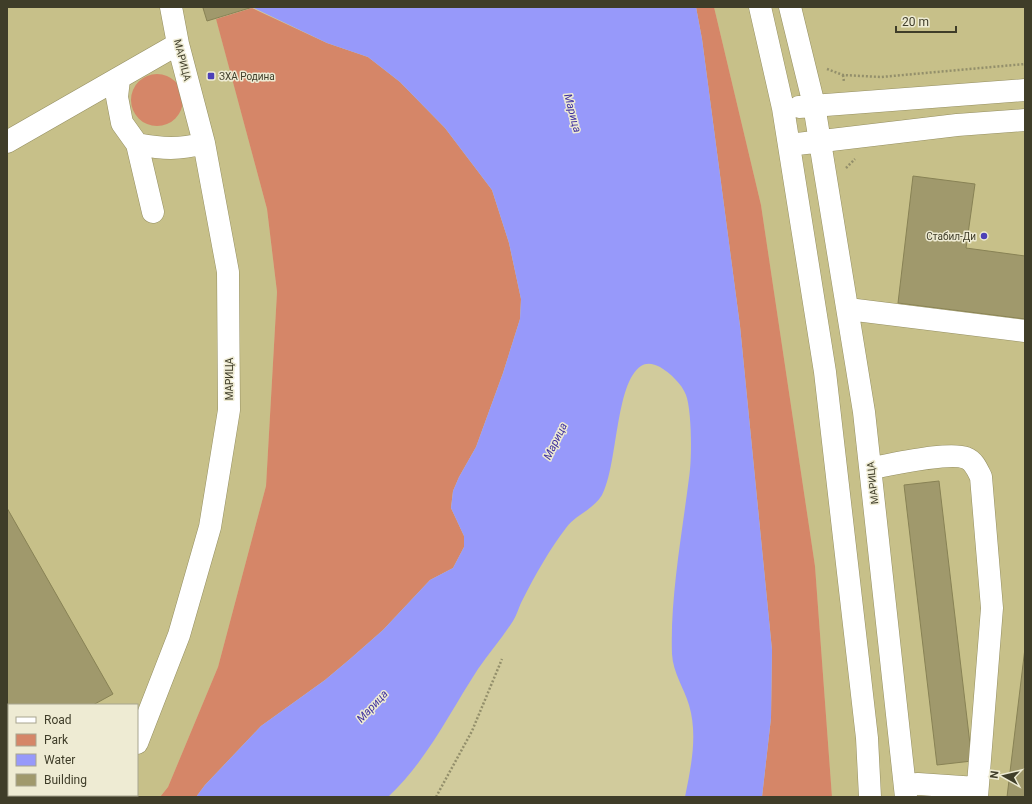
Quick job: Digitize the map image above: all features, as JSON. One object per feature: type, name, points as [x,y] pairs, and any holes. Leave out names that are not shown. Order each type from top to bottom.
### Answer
[{"type":"street","name":"МАРИЦА","points":[[138,740],[179,634],[210,527],[229,410],[228,272],[204,143],[178,44],[171,7]]},
{"type":"street","points":[[760,7],[783,108],[825,372],[867,738],[870,797]]},
{"type":"street","name":"МАРИЦА","points":[[790,7],[814,105],[864,412],[906,791]]},
{"type":"street","points":[[7,142],[120,80],[178,44]]},
{"type":"street","points":[[120,80],[117,97],[122,123],[137,144],[154,212]]},
{"type":"street","points":[[783,108],[1025,90]]},
{"type":"street","points":[[789,145],[957,125],[1025,120]]},
{"type":"street","points":[[137,144],[163,149],[177,149],[204,143]]},
{"type":"street","points":[[848,308],[1025,331]]},
{"type":"street","points":[[871,468],[951,456],[966,458],[975,464],[981,476],[992,608],[977,793],[918,784],[906,791]]},
{"type":"path","points":[[806,70],[822,67],[843,75],[881,77],[1025,64]]},
{"type":"path","points":[[436,797],[472,731],[502,659]]},
{"type":"shaded area","points":[[7,7],[213,7],[267,209],[277,292],[266,486],[218,667],[168,787],[160,797],[7,797]]},
{"type":"shaded area","points":[[714,7],[1025,7],[1025,797],[832,797],[815,566],[761,205]]},
{"type":"green space","points":[[696,7],[714,7],[761,205],[815,566],[832,797],[762,797],[771,718],[772,650],[740,326],[702,39]]},
{"type":"green space","points":[[252,8],[327,43],[368,57],[400,82],[445,128],[492,190],[509,243],[521,299],[520,319],[503,373],[476,447],[453,491],[451,508],[464,536],[464,547],[453,568],[430,580],[383,630],[350,659],[325,680],[261,726],[205,785],[196,797],[160,797],[168,787],[218,667],[266,486],[277,292],[267,209],[216,19]]},
{"type":"green space","points":[[152,74],[162,74],[176,81],[183,95],[183,105],[176,119],[162,126],[152,126],[142,122],[135,115],[131,105],[131,95],[135,85],[142,78]]},
{"type":"water","name":"Марица","points":[[252,7],[696,7],[702,39],[740,326],[772,650],[771,718],[762,797],[685,797],[693,751],[693,728],[689,705],[674,668],[672,633],[677,566],[690,470],[691,436],[689,412],[686,395],[679,383],[668,372],[660,367],[653,364],[648,364],[641,366],[633,375],[626,389],[621,407],[611,465],[602,495],[594,505],[574,519],[560,536],[533,581],[513,621],[478,669],[426,752],[402,783],[388,797],[196,797],[205,785],[261,726],[325,680],[350,659],[383,630],[430,580],[453,568],[464,547],[464,536],[451,508],[453,491],[476,447],[503,373],[520,319],[521,299],[509,243],[492,190],[445,128],[400,82],[368,57],[327,43]]},
{"type":"building","points":[[253,7],[207,21],[203,8]]},
{"type":"building","points":[[913,176],[975,184],[966,248],[1025,256],[1025,319],[898,303]]},
{"type":"building","points":[[939,481],[972,761],[937,765],[904,485]]},
{"type":"building","points":[[7,508],[113,694],[95,704],[8,704],[7,755]]},
{"type":"building","points":[[1025,648],[1025,797],[1007,797]]},
{"type":"place","name":"ЗХА Родина","points":[[211,76]]},
{"type":"place","name":"Стабил-Ди","points":[[984,236]]}]
